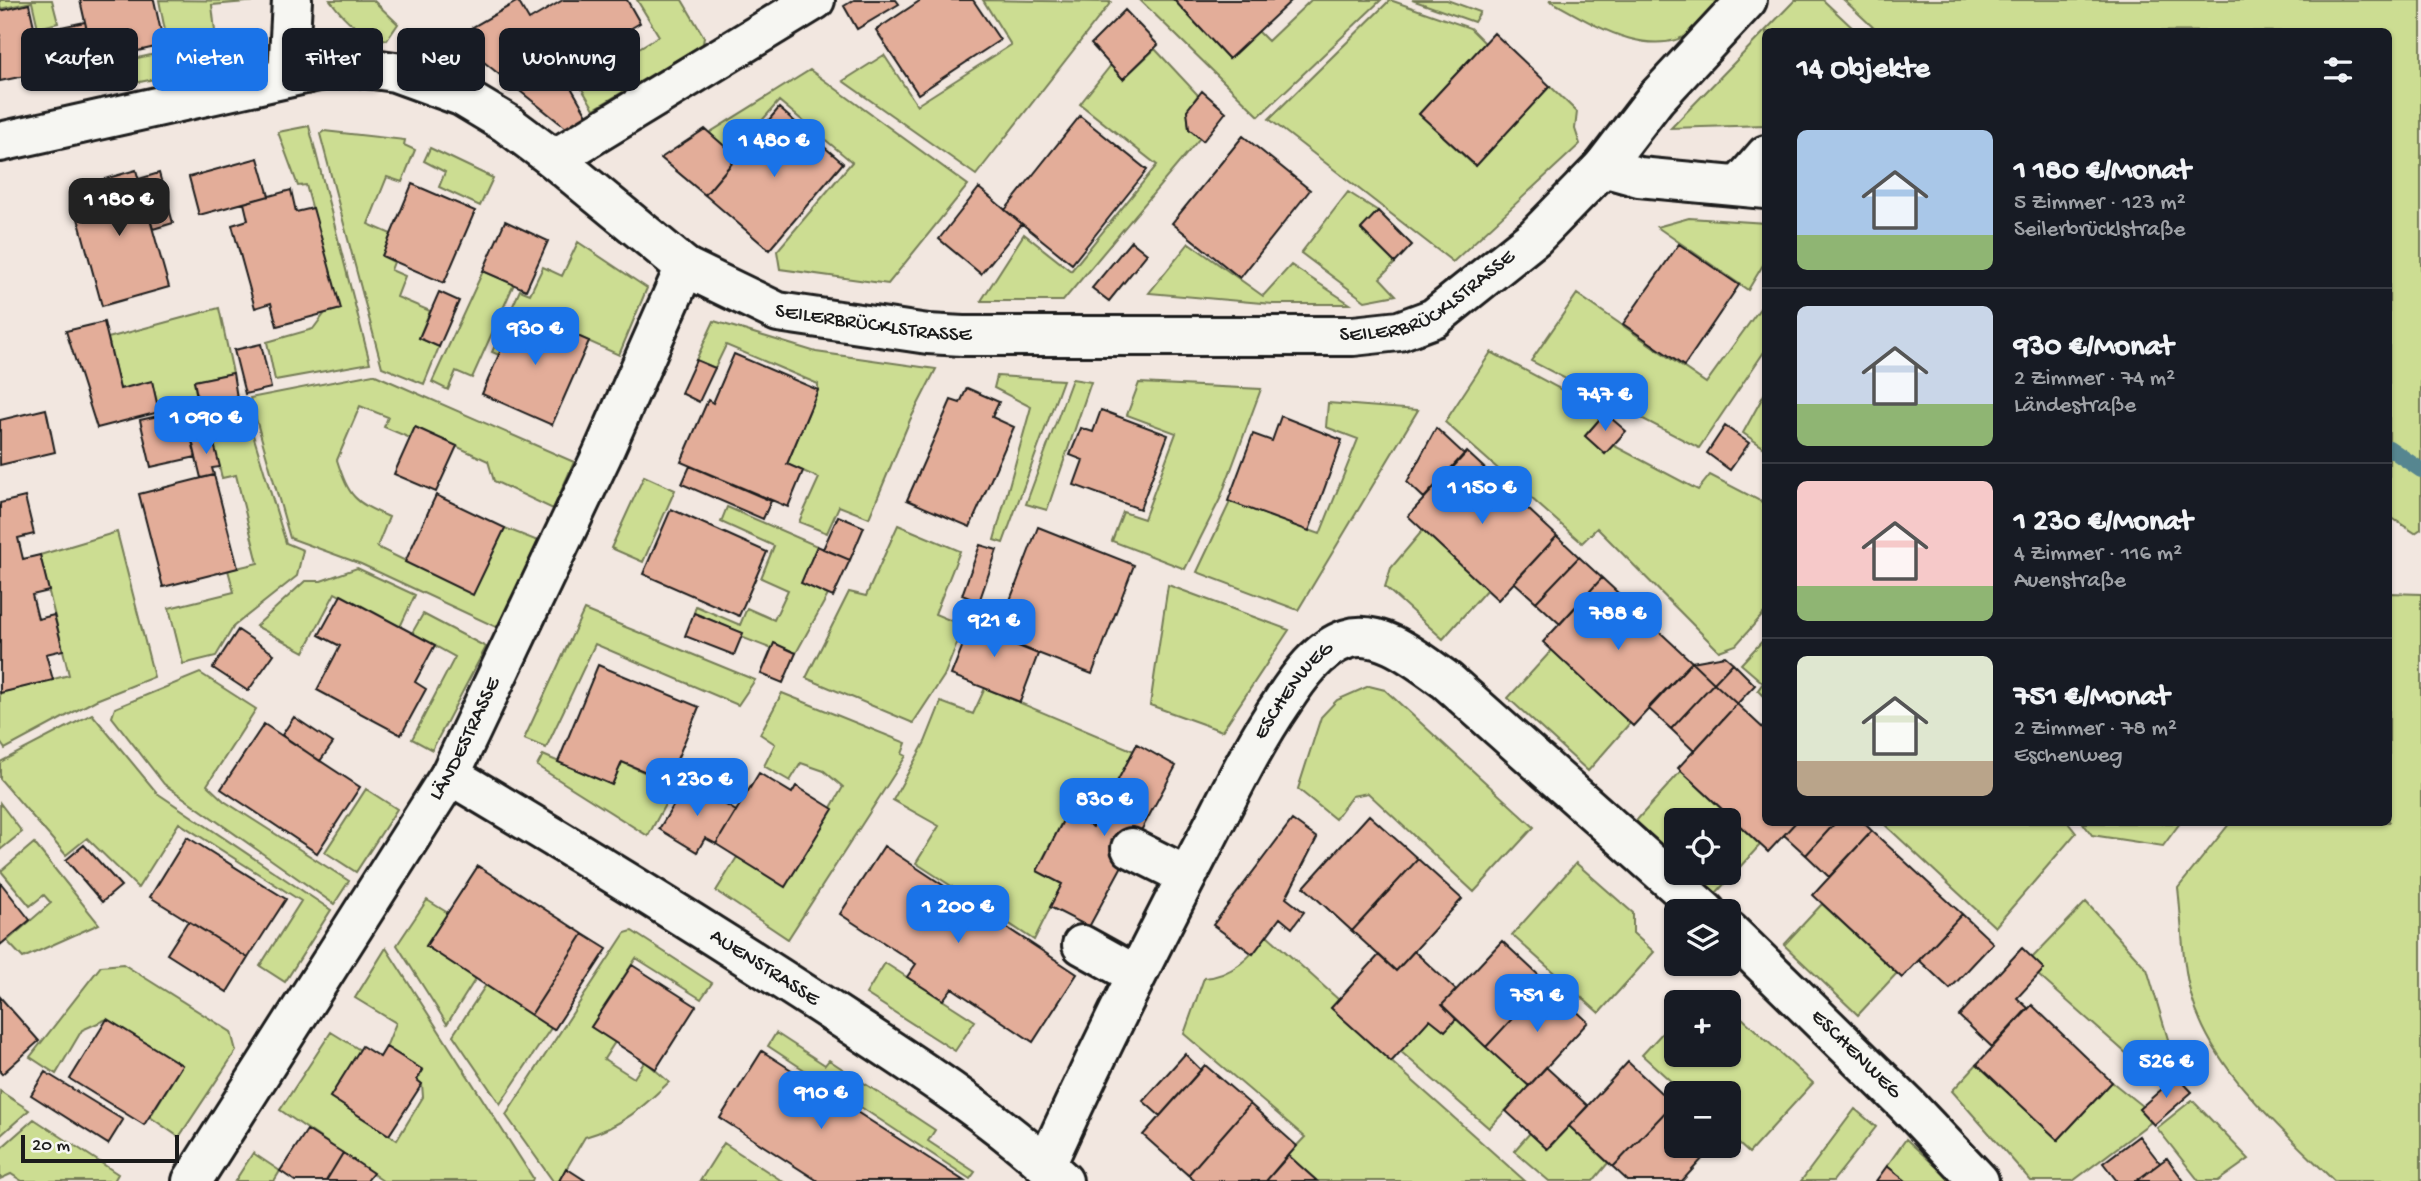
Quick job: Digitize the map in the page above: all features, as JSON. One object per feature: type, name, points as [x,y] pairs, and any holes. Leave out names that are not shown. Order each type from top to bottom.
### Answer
[{"type":"street","points":[[291,28],[292,0]]},
{"type":"street","points":[[554,159],[815,0]]},
{"type":"street","name":"SEILERBRÜCKLSTRASSE","points":[[383,70],[432,83],[461,96],[506,123],[685,267],[778,312],[928,334],[1167,337],[1376,333],[1399,331],[1434,318],[1535,237],[1603,167],[1656,98],[1747,0]]},
{"type":"street","name":"SEILERBRÜCKLSTRASSE","points":[[0,142],[282,76]]},
{"type":"street","points":[[1603,167],[1639,177],[1753,187],[1762,165]]},
{"type":"street","name":"LÄNDESTRASSE","points":[[192,1181],[450,775],[602,455],[685,267]]},
{"type":"street","name":"ESCHENWEG","points":[[1055,1173],[1136,975],[1187,876],[1283,701],[1314,661],[1347,639],[1378,639],[1412,657],[1446,680],[1691,899]]},
{"type":"street","name":"AUENSTRASSE","points":[[450,775],[657,898],[940,1082],[1055,1173]]},
{"type":"street","points":[[1131,848],[1187,876]]},
{"type":"street","name":"ESCHENWEG","points":[[1741,943],[1899,1097],[1979,1181]]},
{"type":"street","points":[[1082,946],[1136,975]]},
{"type":"green space","points":[[0,0],[52,0],[58,23],[38,28],[32,2],[0,9]]},
{"type":"green space","points":[[159,0],[258,1],[212,5],[215,28],[164,28]]},
{"type":"green space","points":[[330,0],[373,0],[398,24],[387,40],[383,39],[383,28],[358,28]]},
{"type":"green space","points":[[637,0],[682,0],[704,37],[703,44],[640,82],[640,47],[659,36]]},
{"type":"green space","points":[[983,0],[1111,2],[976,175],[843,81],[884,55],[917,105],[1011,45]]},
{"type":"green space","points":[[1140,0],[1174,0],[1229,59],[1258,31],[1268,41],[1311,0],[1381,0],[1259,116]]},
{"type":"green space","points":[[1390,0],[1470,28],[1485,43],[1419,114],[1475,166],[1550,86],[1577,112],[1575,129],[1580,144],[1453,262],[1269,119]]},
{"type":"green space","points":[[1412,0],[1447,0],[1480,12],[1474,22]]},
{"type":"green space","points":[[1549,0],[1726,0],[1695,30],[1678,39],[1659,43],[1620,36]]},
{"type":"green space","points":[[1795,0],[1823,0],[1853,28],[1768,28]]},
{"type":"green space","points":[[1844,0],[2421,0],[2421,529],[2415,533],[2392,518],[2392,28],[1874,28]]},
{"type":"green space","points":[[1762,34],[1762,125],[1671,128]]},
{"type":"green space","points":[[1155,49],[1198,95],[1187,110],[1189,129],[1200,138],[1063,301],[981,301],[1024,234],[1071,271],[1157,165],[1080,104],[1111,65],[1123,79]]},
{"type":"green space","points":[[152,55],[152,80],[138,82],[138,58]]},
{"type":"green space","points":[[810,70],[968,185],[888,284],[780,269],[777,251],[852,162],[779,101],[733,154],[709,133]]},
{"type":"green space","points":[[583,91],[624,91],[594,109]]},
{"type":"green space","points":[[309,126],[370,363],[275,380],[267,342],[313,329],[325,313],[340,309],[306,185],[298,186],[278,132]]},
{"type":"green space","points":[[324,131],[405,140],[404,145],[415,150],[402,182],[387,177],[368,224],[391,234],[382,256],[394,262],[391,270],[405,276],[397,297],[430,311],[419,338],[439,347],[424,384],[382,367],[320,134]]},
{"type":"green space","points":[[430,148],[493,178],[480,206],[439,187],[445,172],[424,161]]},
{"type":"green space","points":[[1348,192],[1378,211],[1361,230],[1395,263],[1380,278],[1396,295],[1365,301],[1301,253]]},
{"type":"green space","points":[[1689,218],[1762,223],[1762,267],[1748,290],[1657,227]]},
{"type":"green space","points":[[578,242],[647,288],[619,355],[519,310],[499,355],[492,352],[520,290],[530,294],[543,267],[562,276]]},
{"type":"green space","points":[[1189,243],[1263,296],[1291,265],[1350,304],[1273,304],[1149,293]]},
{"type":"green space","points":[[483,271],[514,284],[472,378],[456,371],[448,390],[432,382]]},
{"type":"green space","points":[[1577,294],[1706,383],[1762,306],[1762,355],[1699,448],[1531,361]]},
{"type":"green space","points":[[219,308],[233,373],[194,381],[198,405],[159,412],[152,382],[120,389],[108,338]]},
{"type":"green space","points":[[714,321],[816,352],[936,369],[910,420],[869,518],[839,506],[827,533],[799,522],[819,478],[787,464],[818,390],[818,384],[726,345],[715,368],[696,360]]},
{"type":"green space","points":[[1491,352],[1605,413],[1585,436],[1605,454],[1613,445],[1698,490],[1710,475],[1762,502],[1762,616],[1736,645],[1719,651],[1597,528],[1582,543],[1445,422]]},
{"type":"green space","points":[[373,374],[574,462],[553,509],[494,481],[488,461],[415,427],[410,438],[384,427],[388,417],[360,406],[337,460],[354,497],[389,517],[377,547],[473,594],[505,528],[538,541],[498,628],[361,564],[290,538],[250,398]]},
{"type":"green space","points":[[997,376],[1063,380],[1003,543],[994,540],[1031,407],[994,388]]},
{"type":"green space","points":[[1072,379],[1091,382],[1047,510],[1026,504]]},
{"type":"green space","points":[[1139,383],[1261,389],[1220,499],[1185,569],[1112,541],[1123,512],[1144,519],[1176,433],[1127,415]]},
{"type":"green space","points":[[1762,398],[1762,446],[1743,433]]},
{"type":"green space","points":[[1328,403],[1418,410],[1298,610],[1197,572],[1230,502],[1320,534],[1358,439],[1326,427]]},
{"type":"green space","points":[[244,405],[286,543],[303,550],[297,576],[234,626],[216,656],[183,664],[169,608],[234,592],[228,570],[258,563],[236,475],[222,478],[212,437],[192,441],[186,414]]},
{"type":"green space","points":[[644,476],[675,490],[643,562],[611,548]]},
{"type":"green space","points":[[727,507],[817,546],[802,583],[828,595],[796,653],[774,644],[772,649],[741,637],[742,633],[694,613],[696,606],[740,625],[747,608],[774,620],[788,590],[761,578],[774,546],[721,522]]},
{"type":"green space","points":[[898,525],[960,551],[935,614],[964,626],[944,676],[913,723],[806,678],[849,592],[866,596]]},
{"type":"green space","points":[[1423,530],[1487,589],[1443,639],[1385,587],[1391,568]]},
{"type":"green space","points":[[117,532],[154,677],[96,700],[5,749],[0,742],[0,693],[69,675],[40,555]]},
{"type":"green space","points":[[357,568],[415,595],[400,627],[335,593],[304,652],[256,626],[305,581],[321,581]]},
{"type":"green space","points":[[1168,585],[1289,630],[1222,731],[1150,705]]},
{"type":"green space","points":[[2392,593],[2421,594],[2421,1181],[2334,1181],[2250,1096],[2215,1049],[2201,1023],[2191,995],[2184,956],[2178,888],[2228,826],[2392,826]]},
{"type":"green space","points":[[584,610],[755,680],[738,705],[595,644],[546,748],[524,739]]},
{"type":"green space","points":[[423,614],[486,647],[432,750],[412,739],[455,657],[412,633]]},
{"type":"green space","points":[[1762,641],[1762,682],[1741,664]]},
{"type":"green space","points":[[1552,650],[1630,723],[1588,771],[1508,698]]},
{"type":"green space","points":[[200,673],[256,709],[207,785],[224,801],[349,881],[334,904],[164,784],[112,717],[115,708]]},
{"type":"green space","points":[[1369,686],[1385,690],[1534,827],[1474,892],[1368,793],[1352,796],[1335,819],[1298,789],[1321,717],[1337,700]]},
{"type":"green space","points":[[985,688],[1134,751],[1093,827],[1066,814],[1037,870],[1062,884],[1034,940],[916,863],[939,826],[893,800],[925,742],[941,702],[973,714]]},
{"type":"green space","points":[[782,693],[906,743],[902,754],[906,756],[788,939],[716,891],[737,857],[785,886],[843,787],[824,771],[801,763],[790,781],[764,766],[775,744],[760,734]]},
{"type":"green space","points":[[92,714],[157,793],[331,910],[285,982],[260,966],[301,901],[179,823],[138,888],[87,838],[66,855],[0,779],[0,762]]},
{"type":"green space","points":[[543,755],[612,785],[622,762],[675,786],[648,836],[537,766]]},
{"type":"green space","points":[[1681,771],[1720,808],[1664,808],[1664,847],[1636,821]]},
{"type":"green space","points":[[366,789],[397,809],[356,872],[325,852]]},
{"type":"green space","points":[[0,803],[22,832],[0,850]]},
{"type":"green space","points":[[1886,826],[2070,826],[2076,833],[1995,927]]},
{"type":"green space","points":[[2085,826],[2178,826],[2163,846],[2092,835]]},
{"type":"green space","points":[[1741,827],[1760,845],[1741,866]]},
{"type":"green space","points":[[34,843],[99,924],[23,958],[7,941],[51,903],[44,895],[30,906],[1,871]]},
{"type":"green space","points":[[1576,863],[1633,913],[1633,933],[1654,952],[1599,1013],[1512,935]]},
{"type":"green space","points":[[1707,885],[1723,885],[1716,893]]},
{"type":"green space","points":[[427,900],[448,913],[426,946],[476,978],[447,1024],[397,945]]},
{"type":"green space","points":[[2086,902],[2147,969],[2176,1066],[2173,1079],[2164,1087],[2038,975],[2044,969],[2032,958]]},
{"type":"green space","points":[[1822,904],[1897,973],[1858,1015],[1784,945]]},
{"type":"green space","points":[[632,931],[712,983],[701,999],[636,958],[591,1027],[615,1042],[604,1059],[634,1078],[645,1061],[669,1082],[631,1115],[610,1128],[585,1137],[559,1181],[553,1181],[506,1115],[625,933]]},
{"type":"green space","points":[[1267,935],[1339,1000],[1331,1008],[1525,1181],[1317,1181],[1288,1155],[1305,1137],[1184,1034],[1204,978],[1223,974],[1240,964]]},
{"type":"green space","points":[[386,948],[533,1178],[532,1181],[383,1181],[280,1110],[331,1032],[360,1050],[330,1097],[397,1140],[423,1097],[422,1084],[417,1080],[423,1070],[386,1047],[396,1023],[355,998]]},
{"type":"green space","points":[[885,963],[975,1021],[955,1051],[866,994]]},
{"type":"green space","points":[[123,964],[231,1032],[236,1051],[179,1137],[150,1117],[182,1065],[107,1019],[82,1030],[56,1074],[30,1057],[101,966]]},
{"type":"green space","points":[[486,985],[551,1028],[500,1104],[453,1035]]},
{"type":"green space","points":[[1741,1017],[1813,1083],[1749,1153],[1741,1146],[1741,1081],[1671,1081],[1642,1055],[1664,1031],[1664,1067],[1741,1067]]},
{"type":"green space","points":[[1430,1019],[1445,1031],[1456,1019],[1529,1086],[1489,1128],[1400,1051]]},
{"type":"green space","points":[[776,1033],[825,1065],[829,1060],[935,1130],[928,1141],[975,1172],[970,1179],[768,1046]]},
{"type":"green space","points":[[1977,1064],[2058,1140],[2112,1082],[2142,1106],[2139,1109],[2151,1122],[2073,1181],[2031,1181],[1952,1091]]},
{"type":"green space","points":[[0,1091],[29,1110],[0,1136]]},
{"type":"green space","points":[[2192,1100],[2249,1159],[2218,1181],[2199,1181],[2157,1128]]},
{"type":"green space","points":[[1855,1109],[1876,1127],[1833,1181],[1801,1181]]},
{"type":"green space","points":[[34,1119],[118,1174],[114,1181],[22,1181],[11,1174],[0,1179],[0,1149]]},
{"type":"green space","points":[[1569,1126],[1608,1163],[1593,1181],[1549,1181],[1514,1151],[1530,1133],[1548,1149]]},
{"type":"green space","points":[[1906,1139],[1952,1181],[1906,1181],[1887,1166]]},
{"type":"green space","points":[[724,1143],[782,1181],[700,1181]]},
{"type":"green space","points":[[253,1153],[280,1171],[274,1181],[235,1181]]},
{"type":"building","points":[[80,0],[154,0],[160,28],[152,28],[152,48],[138,51],[138,28],[86,28]]},
{"type":"building","points":[[563,0],[627,0],[640,23],[632,28],[499,28],[499,74],[485,63],[485,28],[471,28],[518,1],[529,20]]},
{"type":"building","points":[[854,0],[896,0],[899,4],[857,29],[844,6]]},
{"type":"building","points":[[921,0],[973,0],[1000,40],[918,94],[876,30]]},
{"type":"building","points":[[1174,0],[1292,0],[1229,59]]},
{"type":"building","points":[[29,4],[34,28],[21,28],[21,77],[0,81],[0,11]]},
{"type":"building","points":[[1125,10],[1158,45],[1123,79],[1091,44]]},
{"type":"building","points":[[85,22],[86,28],[61,28]]},
{"type":"building","points":[[1494,33],[1550,86],[1476,166],[1419,114]]},
{"type":"building","points":[[520,91],[573,91],[587,115],[566,128]]},
{"type":"building","points":[[1202,91],[1226,112],[1203,141],[1189,129],[1187,110]]},
{"type":"building","points":[[779,108],[843,163],[769,250],[705,195]]},
{"type":"building","points":[[1080,116],[1147,170],[1072,264],[1005,210]]},
{"type":"building","points":[[705,129],[737,157],[705,195],[661,158]]},
{"type":"building","points":[[1243,136],[1310,190],[1240,278],[1172,223]]},
{"type":"building","points":[[258,158],[269,196],[199,215],[189,177]]},
{"type":"building","points":[[136,170],[169,287],[102,306],[70,189]]},
{"type":"building","points":[[159,173],[173,223],[153,229],[139,179]]},
{"type":"building","points":[[412,184],[475,211],[444,283],[382,256]]},
{"type":"building","points":[[979,188],[1022,224],[981,274],[939,239]]},
{"type":"building","points":[[291,190],[296,212],[313,208],[341,309],[277,326],[271,303],[255,308],[232,225],[248,220],[244,203]]},
{"type":"building","points":[[1378,211],[1412,245],[1395,263],[1361,229]]},
{"type":"building","points":[[505,221],[548,241],[526,290],[483,271]]},
{"type":"building","points":[[1131,241],[1147,254],[1109,301],[1092,288]]},
{"type":"building","points":[[1679,244],[1739,285],[1684,366],[1623,324]]},
{"type":"building","points":[[439,292],[459,301],[439,347],[419,338]]},
{"type":"building","points":[[518,310],[589,341],[552,425],[482,394]]},
{"type":"building","points":[[104,322],[120,389],[152,381],[159,412],[97,428],[66,331]]},
{"type":"building","points":[[261,344],[271,388],[245,394],[234,350]]},
{"type":"building","points":[[734,354],[818,390],[787,464],[803,471],[788,507],[681,462],[708,400],[713,403]]},
{"type":"building","points":[[696,360],[715,368],[699,402],[681,393]]},
{"type":"building","points":[[233,373],[238,404],[200,411],[194,381]]},
{"type":"building","points":[[967,388],[999,402],[992,417],[1014,427],[970,527],[907,500],[951,400],[960,403]]},
{"type":"building","points":[[46,409],[55,452],[0,465],[0,420]]},
{"type":"building","points":[[185,410],[196,457],[151,467],[140,420]]},
{"type":"building","points":[[1101,410],[1168,435],[1140,509],[1074,485],[1083,460],[1070,455],[1081,428],[1093,432]]},
{"type":"building","points":[[1605,413],[1626,431],[1605,454],[1585,436]]},
{"type":"building","points":[[1281,416],[1342,440],[1309,531],[1228,501],[1253,434],[1272,441]]},
{"type":"building","points":[[1725,426],[1749,443],[1730,470],[1707,453]]},
{"type":"building","points":[[415,427],[457,446],[436,492],[394,474]]},
{"type":"building","points":[[1436,428],[1464,454],[1424,498],[1407,482]]},
{"type":"building","points":[[212,436],[220,467],[212,468],[214,475],[201,478],[192,441]]},
{"type":"building","points":[[1467,452],[1557,536],[1498,600],[1408,516]]},
{"type":"building","points":[[690,466],[771,501],[763,519],[682,484]]},
{"type":"building","points":[[214,475],[238,568],[163,587],[139,494]]},
{"type":"building","points":[[436,495],[505,528],[473,595],[405,562]]},
{"type":"building","points":[[25,497],[34,534],[18,538],[23,559],[40,555],[49,591],[32,595],[38,619],[54,615],[63,650],[46,654],[53,680],[0,693],[0,503]]},
{"type":"building","points":[[671,509],[767,552],[739,616],[643,574]]},
{"type":"building","points":[[838,516],[864,527],[850,560],[823,549]]},
{"type":"building","points":[[1038,527],[1134,565],[1092,674],[996,637]]},
{"type":"building","points":[[1557,536],[1579,557],[1536,602],[1514,582]]},
{"type":"building","points":[[980,545],[997,550],[979,602],[962,595]]},
{"type":"building","points":[[817,546],[850,560],[833,597],[801,583]]},
{"type":"building","points":[[1579,557],[1602,578],[1560,624],[1536,602]]},
{"type":"building","points":[[1602,578],[1692,662],[1633,726],[1543,642]]},
{"type":"building","points":[[341,595],[435,645],[415,682],[426,689],[401,735],[317,690],[340,646],[319,635]]},
{"type":"building","points":[[978,607],[1003,617],[996,637],[1038,654],[1020,702],[951,675]]},
{"type":"building","points":[[694,613],[743,633],[734,655],[685,636]]},
{"type":"building","points":[[238,630],[274,654],[248,691],[213,668]]},
{"type":"building","points":[[774,643],[796,653],[783,683],[761,674]]},
{"type":"building","points":[[1725,656],[1733,663],[1714,683],[1692,662]]},
{"type":"building","points":[[1692,662],[1714,683],[1671,729],[1648,708]]},
{"type":"building","points":[[1733,663],[1755,685],[1737,704],[1714,683]]},
{"type":"building","points":[[598,665],[699,707],[668,781],[622,762],[612,785],[558,762]]},
{"type":"building","points":[[1714,683],[1737,704],[1694,751],[1671,729]]},
{"type":"building","points":[[1737,704],[1762,727],[1762,826],[1792,826],[1768,852],[1741,827],[1741,808],[1721,808],[1678,768]]},
{"type":"building","points":[[294,717],[333,743],[320,761],[282,735]]},
{"type":"building","points":[[264,724],[360,787],[317,853],[221,789]]},
{"type":"building","points":[[1137,744],[1176,766],[1089,927],[1050,907],[1062,884],[1037,871],[1067,813],[1093,827]]},
{"type":"building","points":[[759,773],[792,793],[796,786],[833,809],[785,887],[716,844]]},
{"type":"building","points":[[688,782],[736,811],[716,844],[705,838],[697,852],[659,829]]},
{"type":"building","points":[[1369,815],[1418,859],[1352,931],[1304,887]]},
{"type":"building","points":[[1292,820],[1317,838],[1286,898],[1304,912],[1292,928],[1280,918],[1253,954],[1213,925]]},
{"type":"building","points":[[1792,826],[1832,826],[1806,855],[1784,835]]},
{"type":"building","points":[[1832,826],[1867,826],[1872,831],[1829,877],[1806,855]]},
{"type":"building","points":[[1872,831],[1962,914],[1902,978],[1813,895]]},
{"type":"building","points":[[187,837],[286,899],[248,958],[150,897]]},
{"type":"building","points":[[84,845],[121,886],[102,902],[66,860]]},
{"type":"building","points":[[884,846],[1077,974],[1033,1042],[952,988],[943,1000],[907,977],[916,964],[840,914]]},
{"type":"building","points":[[1418,859],[1462,899],[1396,971],[1352,931]]},
{"type":"building","points":[[478,866],[583,934],[531,1015],[426,946]]},
{"type":"building","points":[[0,882],[30,920],[0,945]]},
{"type":"building","points":[[1962,914],[1993,943],[1950,989],[1919,960]]},
{"type":"building","points":[[188,921],[248,958],[227,992],[167,954]]},
{"type":"building","points":[[583,934],[607,949],[554,1030],[531,1015]]},
{"type":"building","points":[[1502,941],[1546,982],[1486,1047],[1442,1005]]},
{"type":"building","points":[[2022,948],[2044,969],[2017,998],[2028,1008],[1992,1047],[1959,1016]]},
{"type":"building","points":[[1414,951],[1456,990],[1442,1005],[1456,1019],[1445,1031],[1430,1019],[1391,1062],[1331,1008],[1379,955],[1396,971]]},
{"type":"building","points":[[632,965],[696,1006],[656,1069],[591,1027]]},
{"type":"building","points":[[1546,982],[1588,1022],[1529,1086],[1486,1047]]},
{"type":"building","points":[[0,997],[39,1041],[2,1074],[0,1072]]},
{"type":"building","points":[[2032,1005],[2112,1082],[2058,1140],[1977,1064]]},
{"type":"building","points":[[107,1019],[182,1065],[144,1125],[70,1079]]},
{"type":"building","points":[[362,1046],[380,1057],[386,1047],[423,1070],[417,1080],[422,1084],[389,1135],[330,1097]]},
{"type":"building","points":[[762,1051],[964,1181],[818,1181],[720,1118]]},
{"type":"building","points":[[1185,1054],[1201,1070],[1160,1116],[1143,1101]]},
{"type":"building","points":[[1628,1062],[1664,1096],[1664,1113],[1613,1167],[1569,1126]]},
{"type":"building","points":[[1205,1065],[1250,1104],[1188,1175],[1143,1135]]},
{"type":"building","points":[[1546,1067],[1588,1106],[1547,1149],[1506,1111]]},
{"type":"building","points":[[45,1072],[123,1120],[108,1144],[31,1095]]},
{"type":"building","points":[[2177,1076],[2192,1092],[2154,1125],[2139,1109]]},
{"type":"building","points":[[1250,1104],[1297,1146],[1266,1181],[1195,1181],[1188,1175]]},
{"type":"building","points":[[1664,1113],[1664,1158],[1703,1158],[1682,1181],[1628,1181],[1613,1167]]},
{"type":"building","points":[[307,1130],[343,1153],[326,1181],[295,1181],[280,1171]]},
{"type":"building","points":[[2139,1136],[2160,1163],[2136,1181],[2117,1181],[2103,1163]]},
{"type":"building","points":[[343,1153],[373,1173],[367,1181],[326,1181]]},
{"type":"building","points":[[1288,1155],[1308,1173],[1317,1181],[1266,1181]]},
{"type":"building","points":[[2167,1158],[2184,1181],[2136,1181],[2160,1163]]},
{"type":"building","points":[[1887,1166],[1906,1181],[1876,1181]]},
{"type":"building","points":[[566,1168],[586,1181],[559,1181]]},
{"type":"waterway","points":[[2392,450],[2421,470]]}]
